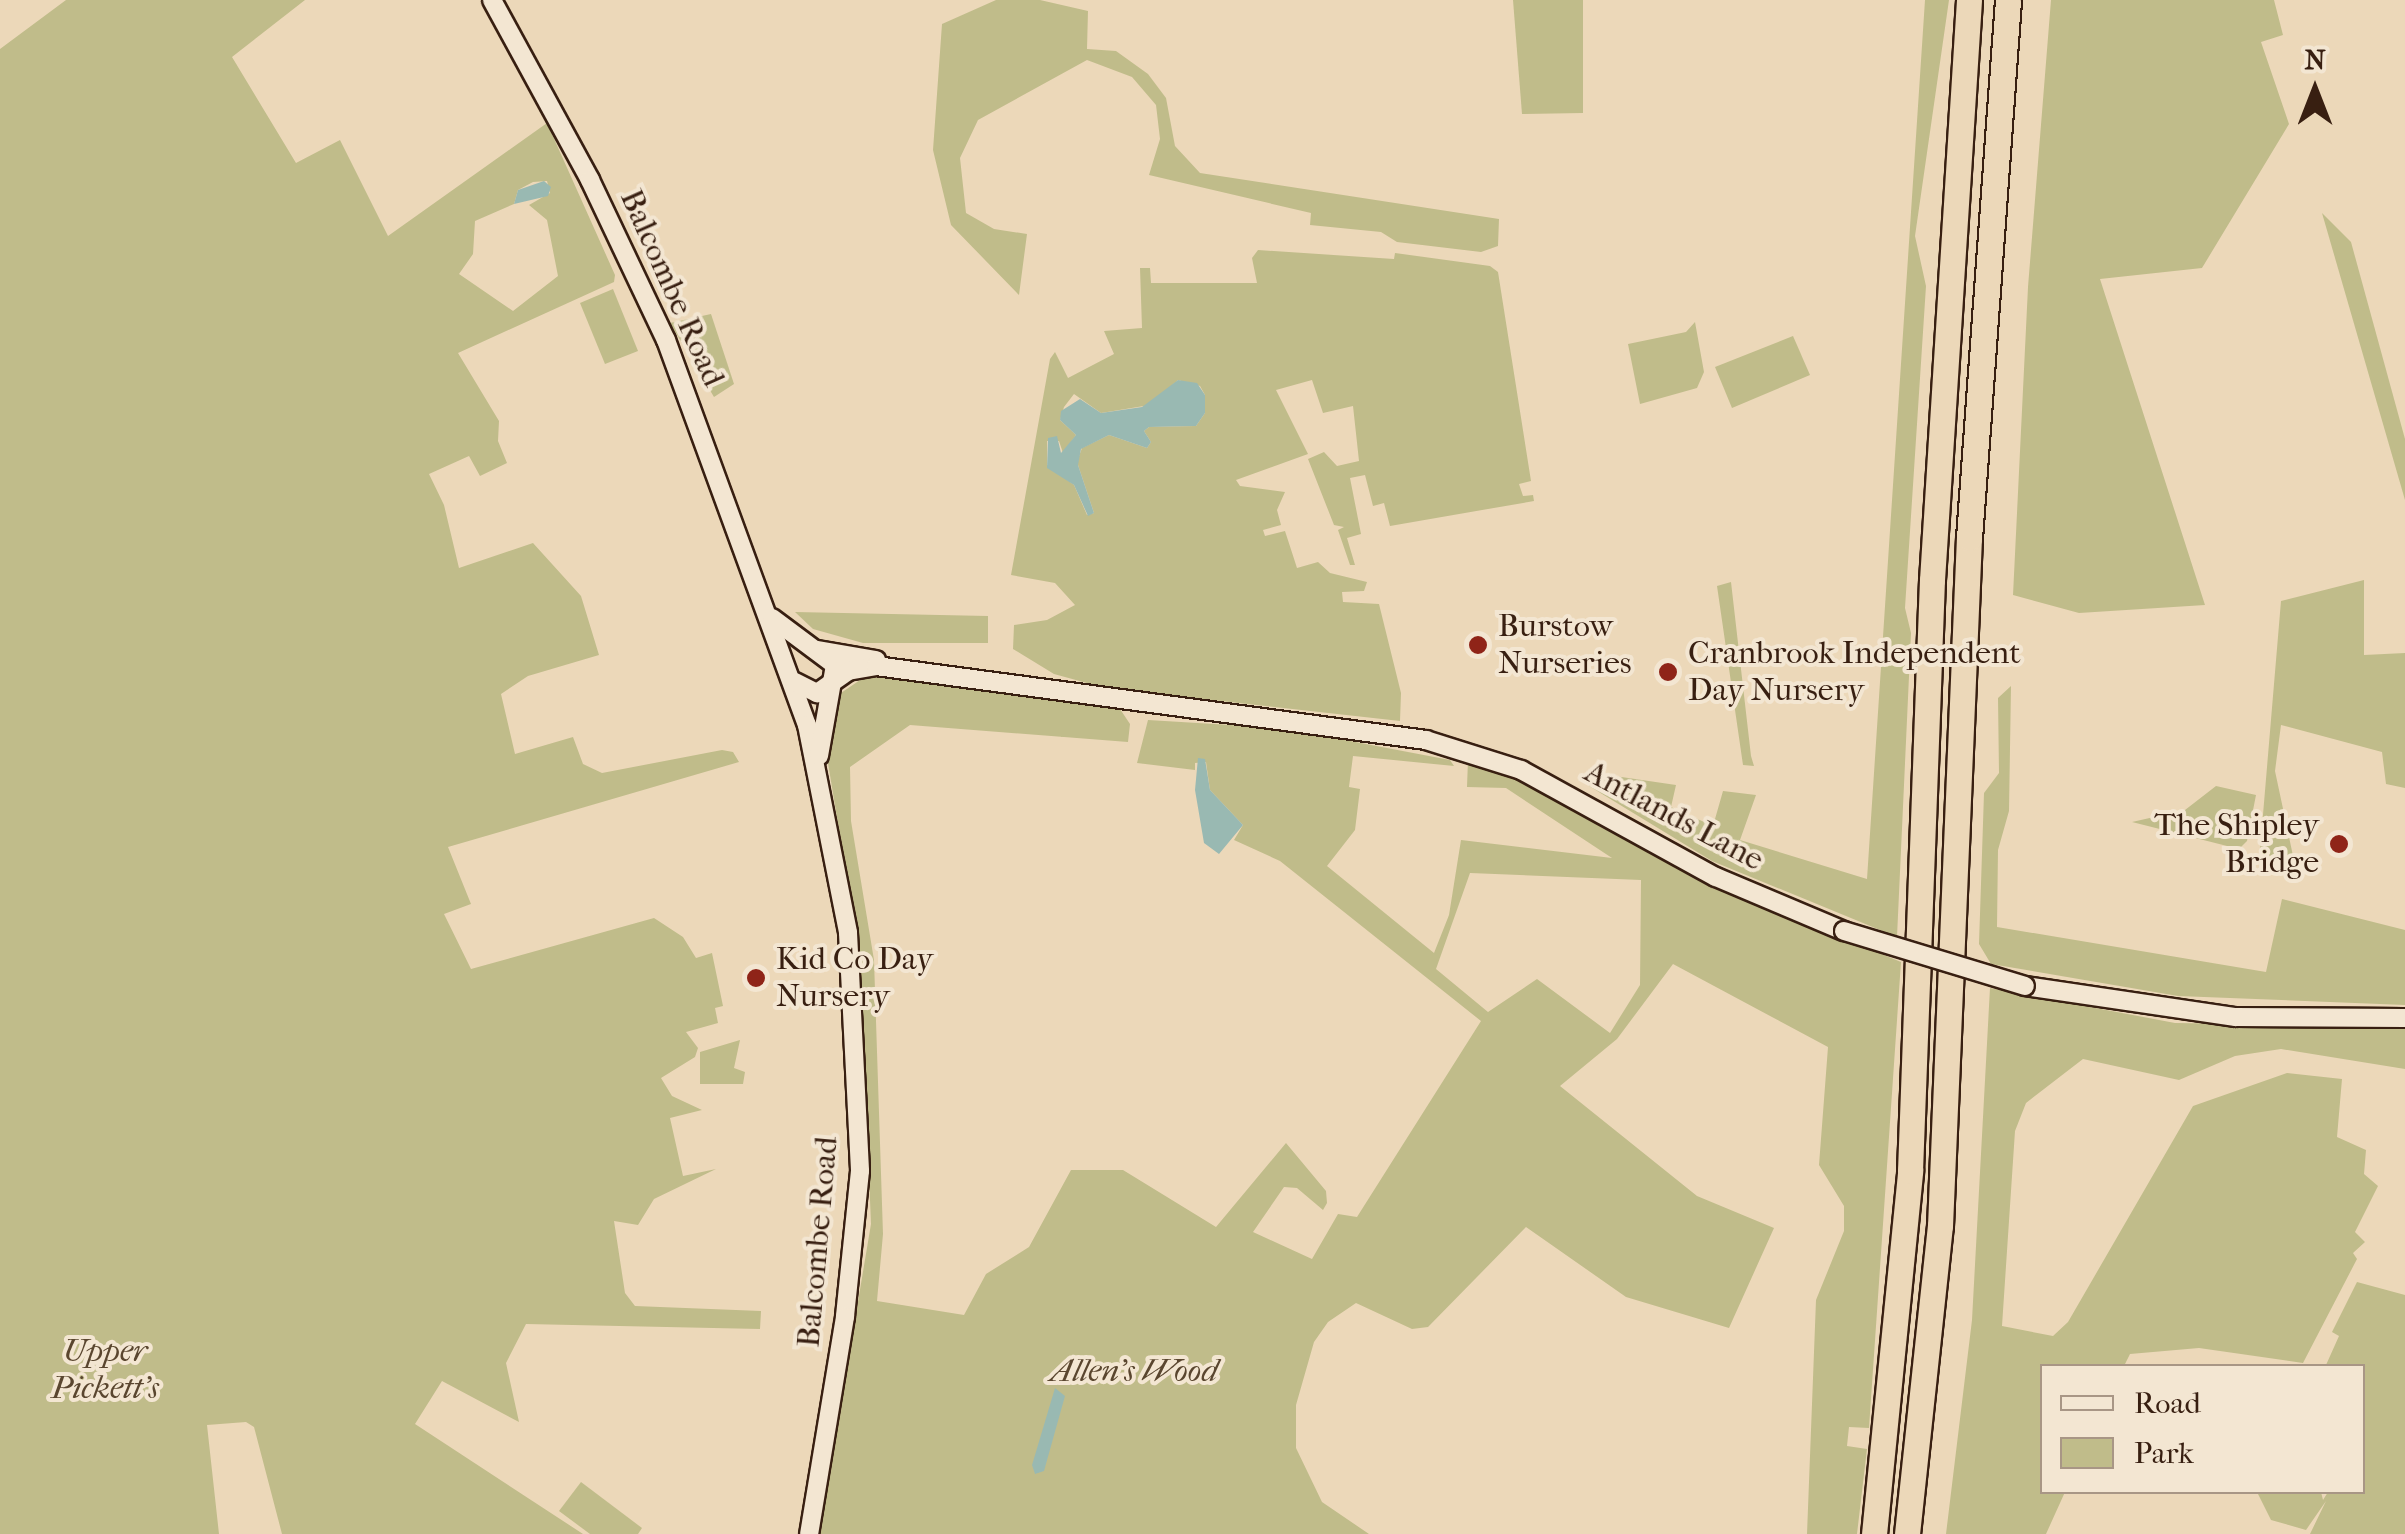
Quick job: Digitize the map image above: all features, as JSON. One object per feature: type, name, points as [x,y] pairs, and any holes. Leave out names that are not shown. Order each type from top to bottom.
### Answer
[{"type":"highway","points":[[1874,1534],[1910,1171],[1931,598],[1969,0]]},
{"type":"highway","points":[[1907,1534],[1940,1226],[1969,538],[2008,0]]},
{"type":"main road","name":"Balcombe Road","points":[[492,0],[590,180],[666,340],[794,678],[816,777],[848,933],[860,1194],[808,1534]]},
{"type":"main road","points":[[768,613],[818,650],[834,663],[832,683],[814,693],[794,678],[798,656],[818,650]]},
{"type":"main road","name":"Antlands Lane","points":[[818,650],[911,669],[1460,749],[1521,770],[1716,877],[1844,931],[2025,986],[2162,1010],[2405,1018]]},
{"type":"main road","name":"Antlands Lane","points":[[832,683],[859,667],[911,669]]},
{"type":"main road","name":"Balcombe Road","points":[[816,777],[832,683]]},
{"type":"green space","name":"Upper Pickett's","points":[[66,0],[305,0],[232,57],[296,163],[340,140],[388,236],[547,123],[615,275],[614,282],[458,353],[499,421],[498,441],[507,463],[480,476],[469,456],[429,474],[444,505],[459,568],[533,543],[581,596],[599,655],[528,676],[501,694],[515,754],[573,737],[583,764],[602,773],[722,750],[733,752],[739,762],[448,847],[471,904],[444,914],[471,969],[654,918],[683,937],[696,958],[712,953],[723,1006],[715,1008],[718,1023],[686,1032],[698,1048],[695,1057],[661,1078],[672,1096],[702,1110],[670,1118],[683,1176],[716,1169],[654,1199],[638,1225],[614,1221],[625,1293],[635,1306],[761,1311],[760,1329],[526,1324],[506,1363],[519,1422],[442,1381],[415,1424],[583,1534],[282,1534],[254,1427],[246,1422],[207,1425],[219,1534],[0,1534],[0,49]],"holes":[[[547,181],[550,193],[529,205],[547,220],[558,276],[513,311],[459,274],[473,254],[475,221],[514,204],[518,190],[533,182]]]},
{"type":"green space","points":[[996,0],[1040,0],[1088,11],[1087,49],[1116,51],[1148,74],[1166,98],[1175,146],[1200,173],[1499,219],[1498,246],[1481,252],[1397,242],[1381,232],[1310,225],[1311,213],[1149,175],[1160,139],[1156,105],[1132,77],[1087,60],[978,120],[960,158],[966,213],[994,229],[1027,234],[1019,295],[951,225],[933,150],[942,24]]},
{"type":"green space","points":[[1513,0],[1583,0],[1583,113],[1522,114]]},
{"type":"green space","points":[[1925,0],[1949,0],[1915,236],[1926,286],[1905,608],[1911,633],[1897,937],[1712,861],[1589,786],[1601,774],[1676,785],[1671,807],[1713,826],[1723,791],[1756,795],[1740,840],[1867,879]]},
{"type":"green space","points":[[2051,0],[2274,0],[2283,35],[2261,42],[2289,124],[2202,268],[2100,279],[2205,605],[2079,613],[2013,595],[2028,287]]},
{"type":"green space","points":[[2322,213],[2351,242],[2405,439],[2405,500]]},
{"type":"green space","points":[[1258,250],[1394,259],[1395,253],[1490,266],[1498,272],[1531,481],[1519,484],[1523,496],[1533,495],[1534,501],[1390,526],[1384,503],[1373,506],[1365,475],[1350,478],[1361,534],[1347,538],[1355,565],[1350,565],[1338,530],[1344,527],[1334,525],[1308,459],[1324,452],[1337,466],[1359,461],[1353,406],[1323,413],[1312,380],[1276,390],[1308,454],[1236,480],[1240,486],[1285,492],[1277,510],[1281,525],[1263,530],[1265,536],[1285,531],[1297,568],[1318,562],[1330,573],[1367,582],[1364,591],[1342,592],[1343,602],[1379,604],[1401,693],[1400,721],[1105,688],[1054,674],[1013,649],[1014,625],[1047,620],[1075,605],[1055,583],[1011,575],[1050,359],[1055,352],[1068,378],[1114,354],[1104,331],[1142,328],[1140,268],[1150,268],[1151,283],[1257,283],[1252,258]],"holes":[[[1178,380],[1200,386],[1205,395],[1205,413],[1196,426],[1149,427],[1144,431],[1151,442],[1147,448],[1109,435],[1082,448],[1077,462],[1094,513],[1087,515],[1074,485],[1047,465],[1047,441],[1059,441],[1063,453],[1076,435],[1060,420],[1074,394],[1101,413],[1150,405]]]},
{"type":"green space","points":[[613,289],[638,351],[605,364],[580,303]]},
{"type":"green space","points":[[711,314],[734,384],[714,397],[670,323]]},
{"type":"green space","points":[[1695,322],[1704,372],[1697,388],[1640,404],[1628,344],[1686,332]]},
{"type":"green space","points":[[1793,336],[1810,375],[1732,408],[1715,367]]},
{"type":"green space","points":[[2364,580],[2364,655],[2405,653],[2405,788],[2386,784],[2382,752],[2281,725],[2275,771],[2296,870],[2294,877],[2265,870],[2259,862],[2281,601]]},
{"type":"green space","points":[[1731,582],[1754,766],[1743,765],[1717,586]]},
{"type":"green space","points":[[795,612],[988,616],[988,643],[863,643],[813,629]]},
{"type":"green space","name":"Allen's Wood","points":[[883,677],[1118,706],[1130,724],[1128,742],[910,725],[850,767],[851,821],[874,960],[883,1234],[877,1301],[964,1315],[986,1274],[1029,1247],[1071,1170],[1123,1170],[1216,1227],[1286,1143],[1326,1191],[1327,1203],[1323,1210],[1297,1188],[1284,1187],[1253,1232],[1312,1259],[1338,1214],[1357,1217],[1481,1021],[1280,861],[1234,840],[1243,825],[1210,790],[1206,762],[1195,763],[1195,770],[1137,763],[1148,720],[1282,728],[1450,760],[1454,766],[1353,756],[1349,787],[1360,789],[1355,830],[1327,866],[1434,953],[1449,915],[1461,840],[1612,858],[1506,788],[1467,787],[1468,760],[1491,765],[1740,896],[1901,962],[1869,1428],[1849,1427],[1847,1446],[1867,1449],[1857,1534],[1807,1534],[1816,1300],[1844,1231],[1844,1206],[1819,1165],[1828,1047],[1673,964],[1617,1039],[1560,1086],[1697,1196],[1774,1228],[1729,1328],[1626,1297],[1526,1227],[1428,1327],[1412,1329],[1356,1303],[1328,1322],[1314,1342],[1296,1405],[1296,1448],[1322,1502],[1369,1534],[819,1534],[871,1224],[860,957],[827,757],[841,693],[863,678]],"holes":[[[1470,873],[1641,880],[1640,985],[1610,1033],[1537,979],[1488,1012],[1436,969]]]},
{"type":"green space","points":[[2011,686],[2009,811],[1998,850],[1997,927],[2266,972],[2282,899],[2405,930],[2405,1005],[2178,996],[1991,964],[1979,944],[1984,793],[1999,773],[1998,698]]},
{"type":"green space","points":[[2216,786],[2256,795],[2247,841],[2239,849],[2132,822],[2185,810]]},
{"type":"green space","points":[[1990,988],[2175,1023],[2405,1026],[2405,1069],[2281,1049],[2235,1056],[2179,1080],[2083,1059],[2026,1103],[2015,1131],[2002,1326],[2053,1336],[2068,1322],[2193,1106],[2287,1073],[2342,1079],[2337,1137],[2366,1150],[2364,1174],[2378,1186],[2355,1232],[2365,1242],[2353,1253],[2357,1259],[2303,1363],[2199,1348],[2130,1354],[2125,1364],[2040,1364],[2040,1494],[2064,1494],[2046,1534],[1946,1534],[1972,1320]]},
{"type":"green space","points":[[740,1040],[734,1068],[745,1072],[743,1084],[700,1084],[700,1052]]},
{"type":"green space","points":[[2357,1282],[2405,1295],[2405,1534],[2310,1534],[2326,1501],[2306,1530],[2271,1520],[2258,1494],[2322,1494],[2323,1500],[2327,1494],[2365,1494],[2365,1364],[2326,1364],[2339,1336],[2332,1332]]},
{"type":"green space","points":[[581,1482],[642,1528],[638,1534],[590,1534],[559,1511]]},
{"type":"water","points":[[544,181],[551,187],[548,196],[514,204],[518,190]]},
{"type":"water","points":[[1178,380],[1197,383],[1205,395],[1205,413],[1196,426],[1149,427],[1144,431],[1151,442],[1147,448],[1109,435],[1081,449],[1078,465],[1094,513],[1088,516],[1074,485],[1047,468],[1048,438],[1057,436],[1061,453],[1076,435],[1060,420],[1061,411],[1080,399],[1101,413],[1142,407]]},
{"type":"water","points":[[1198,758],[1205,759],[1210,790],[1243,825],[1219,854],[1204,843],[1195,790]]},
{"type":"water","points":[[1055,1388],[1065,1396],[1044,1471],[1035,1474],[1032,1465]]},
{"type":"place","name":"Burstow Nurseries","points":[[1478,645]]},
{"type":"place","name":"Cranbrook Independent Day Nursery","points":[[1668,672]]},
{"type":"place","name":"The Shipley Bridge","points":[[2339,844]]},
{"type":"place","name":"Kid Co Day Nursery","points":[[756,978]]}]
